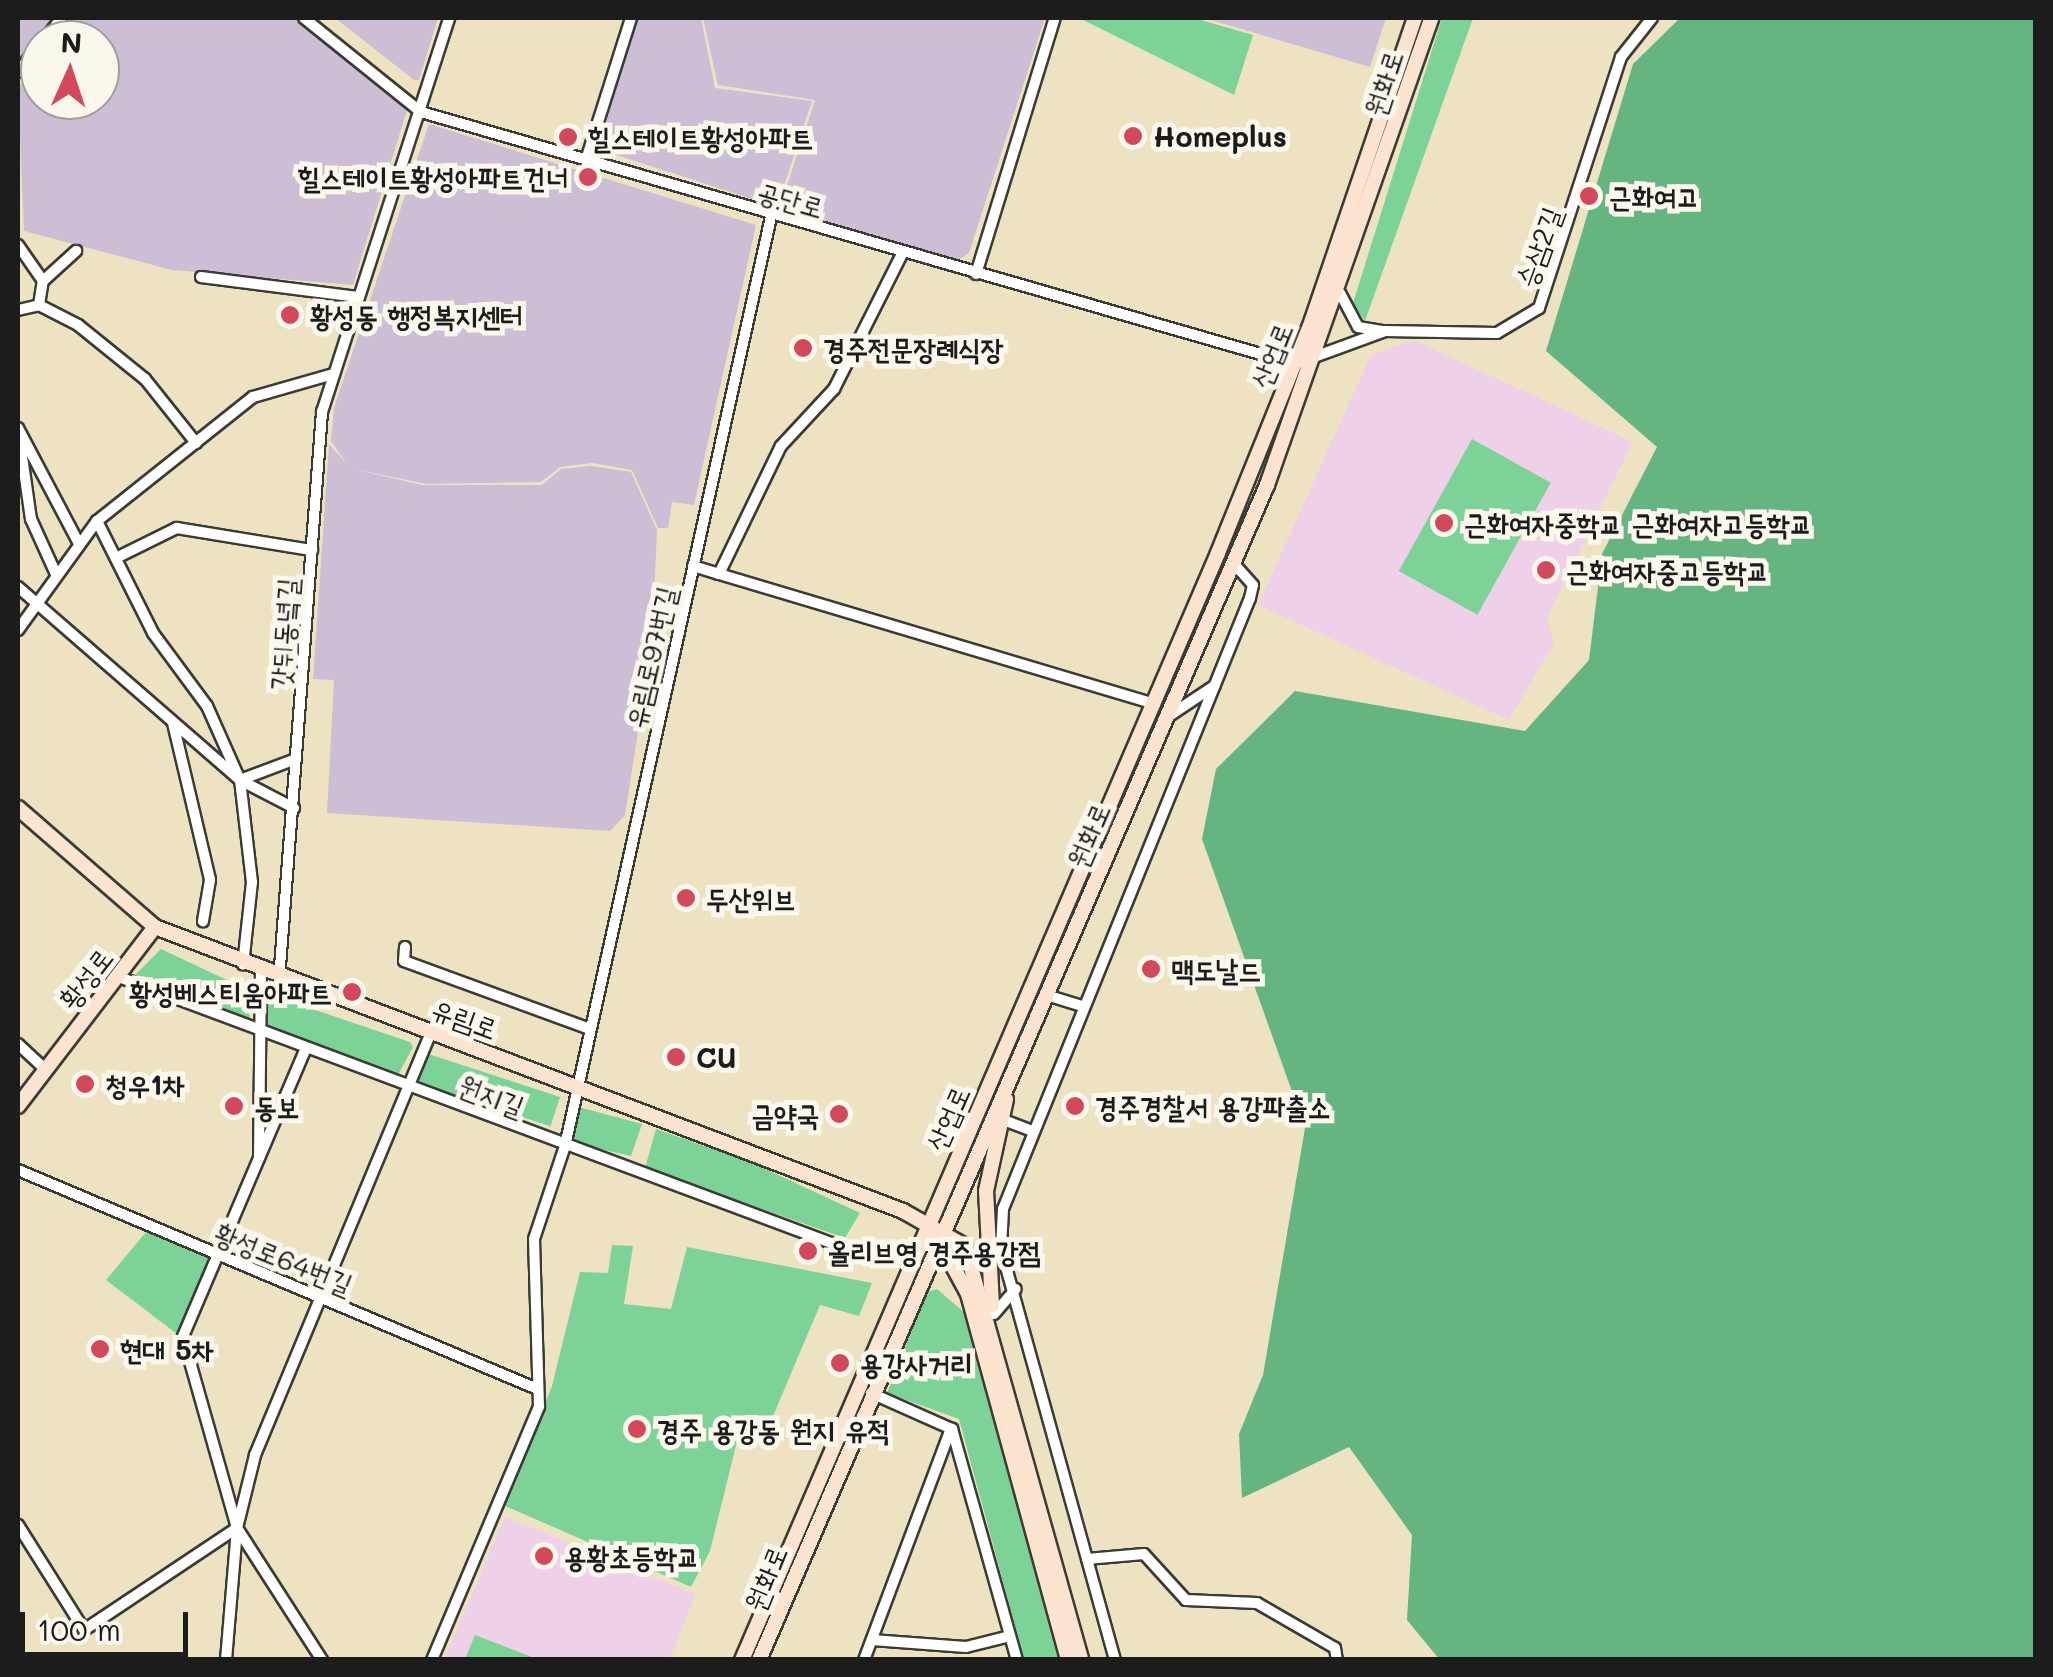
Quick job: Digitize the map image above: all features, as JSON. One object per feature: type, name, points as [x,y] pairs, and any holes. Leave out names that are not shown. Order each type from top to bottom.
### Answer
[{"type":"street","name":"공단로","points":[[304,18],[421,112],[771,217],[1294,364]]},
{"type":"street","name":"갓뒤동녘길","points":[[279,980],[312,550],[333,374],[421,112],[448,18]]},
{"type":"street","points":[[586,160],[631,18]]},
{"type":"street","points":[[976,274],[1056,18]]},
{"type":"street","name":"산업로","points":[[936,1230],[1294,364],[1415,18]]},
{"type":"street","name":"원화로","points":[[742,1660],[1027,1038],[1233,563],[1317,359],[1431,18]]},
{"type":"street","name":"승삼2길","points":[[1294,364],[1317,359],[1384,331],[1497,333],[1539,308],[1622,58],[1652,18]]},
{"type":"street","points":[[693,566],[771,217]]},
{"type":"street","points":[[18,245],[43,281]]},
{"type":"street","points":[[38,305],[43,281],[76,251]]},
{"type":"street","name":"유림로97번길","points":[[432,1660],[539,1407],[535,1388],[534,1239],[565,1146],[693,566],[719,574],[781,446],[834,389],[902,254]]},
{"type":"street","points":[[202,277],[358,297]]},
{"type":"street","points":[[1340,294],[1358,327],[1384,331]]},
{"type":"street","points":[[18,310],[38,305],[145,379],[196,443]]},
{"type":"street","points":[[18,630],[34,602],[97,521],[253,397],[333,374]]},
{"type":"street","points":[[18,428],[79,544]]},
{"type":"street","points":[[18,428],[31,520],[56,574]]},
{"type":"street","points":[[97,521],[240,780],[252,882],[243,966]]},
{"type":"street","points":[[118,556],[177,528],[312,550]]},
{"type":"street","points":[[1115,1660],[1016,1289],[1001,1248],[1003,1212],[1081,1006],[1253,585],[1233,563]]},
{"type":"street","points":[[719,574],[1155,704]]},
{"type":"street","points":[[18,587],[240,780],[294,808]]},
{"type":"street","points":[[1166,718],[1214,686]]},
{"type":"street","points":[[173,723],[210,880],[203,921]]},
{"type":"street","points":[[240,780],[296,758]]},
{"type":"street","name":"유림로","points":[[18,808],[154,928],[261,974],[578,1085],[936,1230]]},
{"type":"street","name":"황성로","points":[[18,1106],[154,928]]},
{"type":"street","points":[[405,947],[404,961],[590,1029]]},
{"type":"street","points":[[259,1164],[261,974]]},
{"type":"street","name":"원지길","points":[[119,977],[850,1250]]},
{"type":"street","points":[[1046,995],[1081,1006]]},
{"type":"street","points":[[226,1660],[237,1528],[255,1455],[326,1298],[406,1086],[431,1032]]},
{"type":"street","points":[[996,1340],[986,1266],[986,1191],[1001,1119],[1027,1038]]},
{"type":"street","points":[[18,1044],[45,1069]]},
{"type":"street","points":[[306,1048],[220,1257],[182,1337],[237,1528],[322,1660]]},
{"type":"street","points":[[1001,1119],[1033,1131]]},
{"type":"street","name":"황성로64번길","points":[[18,1170],[535,1388]]},
{"type":"street","points":[[936,1230],[964,1246],[996,1340],[1081,1660]]},
{"type":"street","points":[[936,1230],[968,1294],[1068,1660]]},
{"type":"street","name":"원화로","points":[[759,1660],[936,1230]]},
{"type":"street","points":[[986,1266],[1016,1289]]},
{"type":"street","points":[[994,1314],[1016,1289]]},
{"type":"street","points":[[870,1392],[951,1429],[1017,1660]]},
{"type":"street","points":[[864,1660],[951,1429]]},
{"type":"street","points":[[18,1525],[84,1630],[237,1528]]},
{"type":"street","points":[[1087,1559],[1144,1554],[1186,1600],[1257,1602],[1335,1648],[1337,1660]]},
{"type":"street","points":[[872,1640],[917,1653],[1010,1636]]},
{"type":"shaded area","points":[[18,18],[52,18],[20,20],[18,60]]},
{"type":"shaded area","points":[[293,18],[407,110],[353,285],[172,270],[24,231],[18,88],[20,85],[20,120],[120,120],[120,20],[73,20]]},
{"type":"shaded area","points":[[335,18],[438,18],[419,80],[414,80]]},
{"type":"shaded area","points":[[637,18],[701,18],[715,88],[812,101],[777,207],[598,149]]},
{"type":"shaded area","points":[[703,18],[1045,18],[969,253],[958,260],[780,207],[815,100],[718,85]]},
{"type":"shaded area","points":[[1204,18],[1386,18],[1370,67]]},
{"type":"shaded area","points":[[429,124],[756,225],[694,505],[672,502],[668,528],[658,528],[632,470],[592,463],[560,467],[541,482],[426,484],[350,468],[422,485],[542,485],[561,469],[591,466],[631,472],[657,530],[652,643],[625,815],[610,831],[327,813],[334,680],[313,679],[329,444],[347,464],[331,441],[334,408]]},
{"type":"shaded area","name":"근화여자중학교 근화여자고등학교","points":[[1414,340],[1633,442],[1547,617],[1554,643],[1509,720],[1258,605],[1371,355]]},
{"type":"shaded area","name":"용황초등학교","points":[[505,1517],[695,1594],[670,1659],[444,1660]]},
{"type":"green space","points":[[1079,18],[1194,18],[1253,35],[1234,95]]},
{"type":"green space","points":[[1442,18],[1473,18],[1365,321],[1353,303]]},
{"type":"green space","points":[[1680,18],[2035,18],[2035,1659],[1439,1659],[1407,1620],[1412,1535],[1349,1447],[1242,1498],[1239,1434],[1263,1375],[1305,1128],[1202,839],[1216,769],[1295,691],[1525,731],[1589,660],[1602,554],[1657,447],[1546,351],[1633,64]]},
{"type":"green space","points":[[1472,439],[1551,483],[1478,615],[1399,571]]},
{"type":"green space","points":[[161,949],[246,989],[250,1018],[132,978]]},
{"type":"green space","points":[[268,994],[410,1042],[413,1047],[397,1077],[263,1028]]},
{"type":"green space","points":[[425,1053],[560,1097],[550,1126],[415,1082]]},
{"type":"green space","points":[[575,1106],[642,1124],[631,1156],[573,1143]]},
{"type":"green space","points":[[656,1129],[750,1162],[860,1213],[845,1238],[645,1168]]},
{"type":"green space","points":[[146,1232],[212,1259],[177,1334],[106,1280]]},
{"type":"green space","points":[[612,1245],[633,1246],[624,1304],[671,1309],[687,1247],[872,1283],[859,1316],[820,1305],[768,1428],[741,1425],[710,1551],[691,1587],[503,1505],[552,1386],[580,1272],[608,1273]]},
{"type":"green space","points":[[937,1289],[966,1314],[1064,1659],[1024,1659],[959,1419],[887,1393],[927,1292]]},
{"type":"green space","points":[[475,1635],[537,1659],[465,1659]]},
{"type":"place","name":"Homeplus","points":[[1133,136]]},
{"type":"place","name":"힐스테이트황성아파트","points":[[568,137]]},
{"type":"place","name":"힐스테이트황성아파트건너","points":[[588,177]]},
{"type":"place","name":"근화여고","points":[[1589,196]]},
{"type":"place","name":"황성동 행정복지센터","points":[[290,315]]},
{"type":"place","name":"경주전문장례식장","points":[[803,348]]},
{"type":"place","name":"근화여자중학교 근화여자고등학교","points":[[1444,523]]},
{"type":"place","name":"근화여자중고등학교","points":[[1546,570]]},
{"type":"place","name":"두산위브","points":[[686,898]]},
{"type":"place","name":"맥도날드","points":[[1151,969]]},
{"type":"place","name":"황성베스티움아파트","points":[[352,992]]},
{"type":"place","name":"CU","points":[[676,1057]]},
{"type":"place","name":"청우1차","points":[[85,1084]]},
{"type":"place","name":"동보","points":[[234,1106]]},
{"type":"place","name":"경주경찰서 용강파출소","points":[[1075,1106]]},
{"type":"place","name":"금약국","points":[[839,1114]]},
{"type":"place","name":"올리브영 경주용강점","points":[[808,1251]]},
{"type":"place","name":"현대 5차","points":[[100,1349]]},
{"type":"place","name":"용강사거리","points":[[840,1363]]},
{"type":"place","name":"경주 용강동 원지 유적","points":[[637,1429]]},
{"type":"place","name":"용황초등학교","points":[[544,1556]]}]
